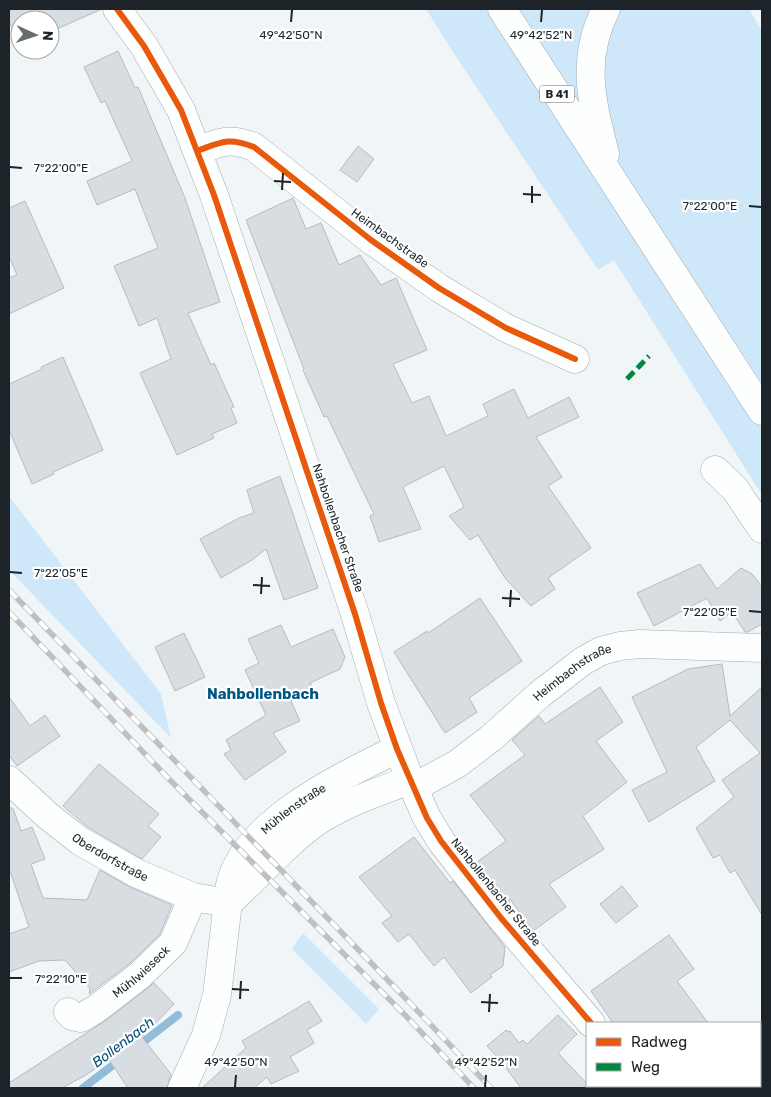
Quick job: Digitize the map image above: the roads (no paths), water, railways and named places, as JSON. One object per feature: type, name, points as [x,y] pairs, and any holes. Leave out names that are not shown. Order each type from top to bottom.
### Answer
[{"type":"street","name":"Nahbollenbacher Straße","points":[[117,9],[144,46],[163,77],[181,110],[198,151],[349,596],[381,703],[397,749],[427,818],[441,841],[501,918],[590,1022]]},
{"type":"street","name":"B 41","points":[[502,9],[762,411]]},
{"type":"street","points":[[606,9],[592,47],[590,76],[594,112],[612,180]]},
{"type":"street","name":"Heimbachstraße","points":[[198,151],[226,140],[241,142],[254,147],[370,240],[439,288],[506,328],[575,359]]},
{"type":"street","points":[[715,470],[735,489],[762,529]]},
{"type":"street","name":"Heimbachstraße","points":[[412,784],[457,764],[583,661],[602,651],[620,646],[640,644],[762,648]]},
{"type":"street","name":"Mühlenstraße","points":[[182,1088],[206,1035],[217,995],[233,873],[268,827],[307,797],[345,775],[397,749]]},
{"type":"street","name":"Oberdorfstraße","points":[[9,780],[48,816],[80,841],[136,873],[193,897],[228,903]]},
{"type":"street","name":"Mühlenstraße","points":[[228,903],[300,834],[321,819],[358,800],[412,784]]},
{"type":"street","name":"Mühlwieseck","points":[[68,1012],[72,1016],[81,1018],[96,1009],[139,976],[173,943],[193,897]]},
{"type":"waterway","name":"Bollenbach","points":[[138,1046],[178,1015]]},
{"type":"waterway","name":"Bollenbach","points":[[83,1088],[121,1059]]},
{"type":"railway","points":[[9,590],[491,1088]]},
{"type":"railway","points":[[9,612],[169,779],[406,1016],[474,1088]]},
{"type":"district","name":"Nahbollenbach","points":[[263,694]]}]
